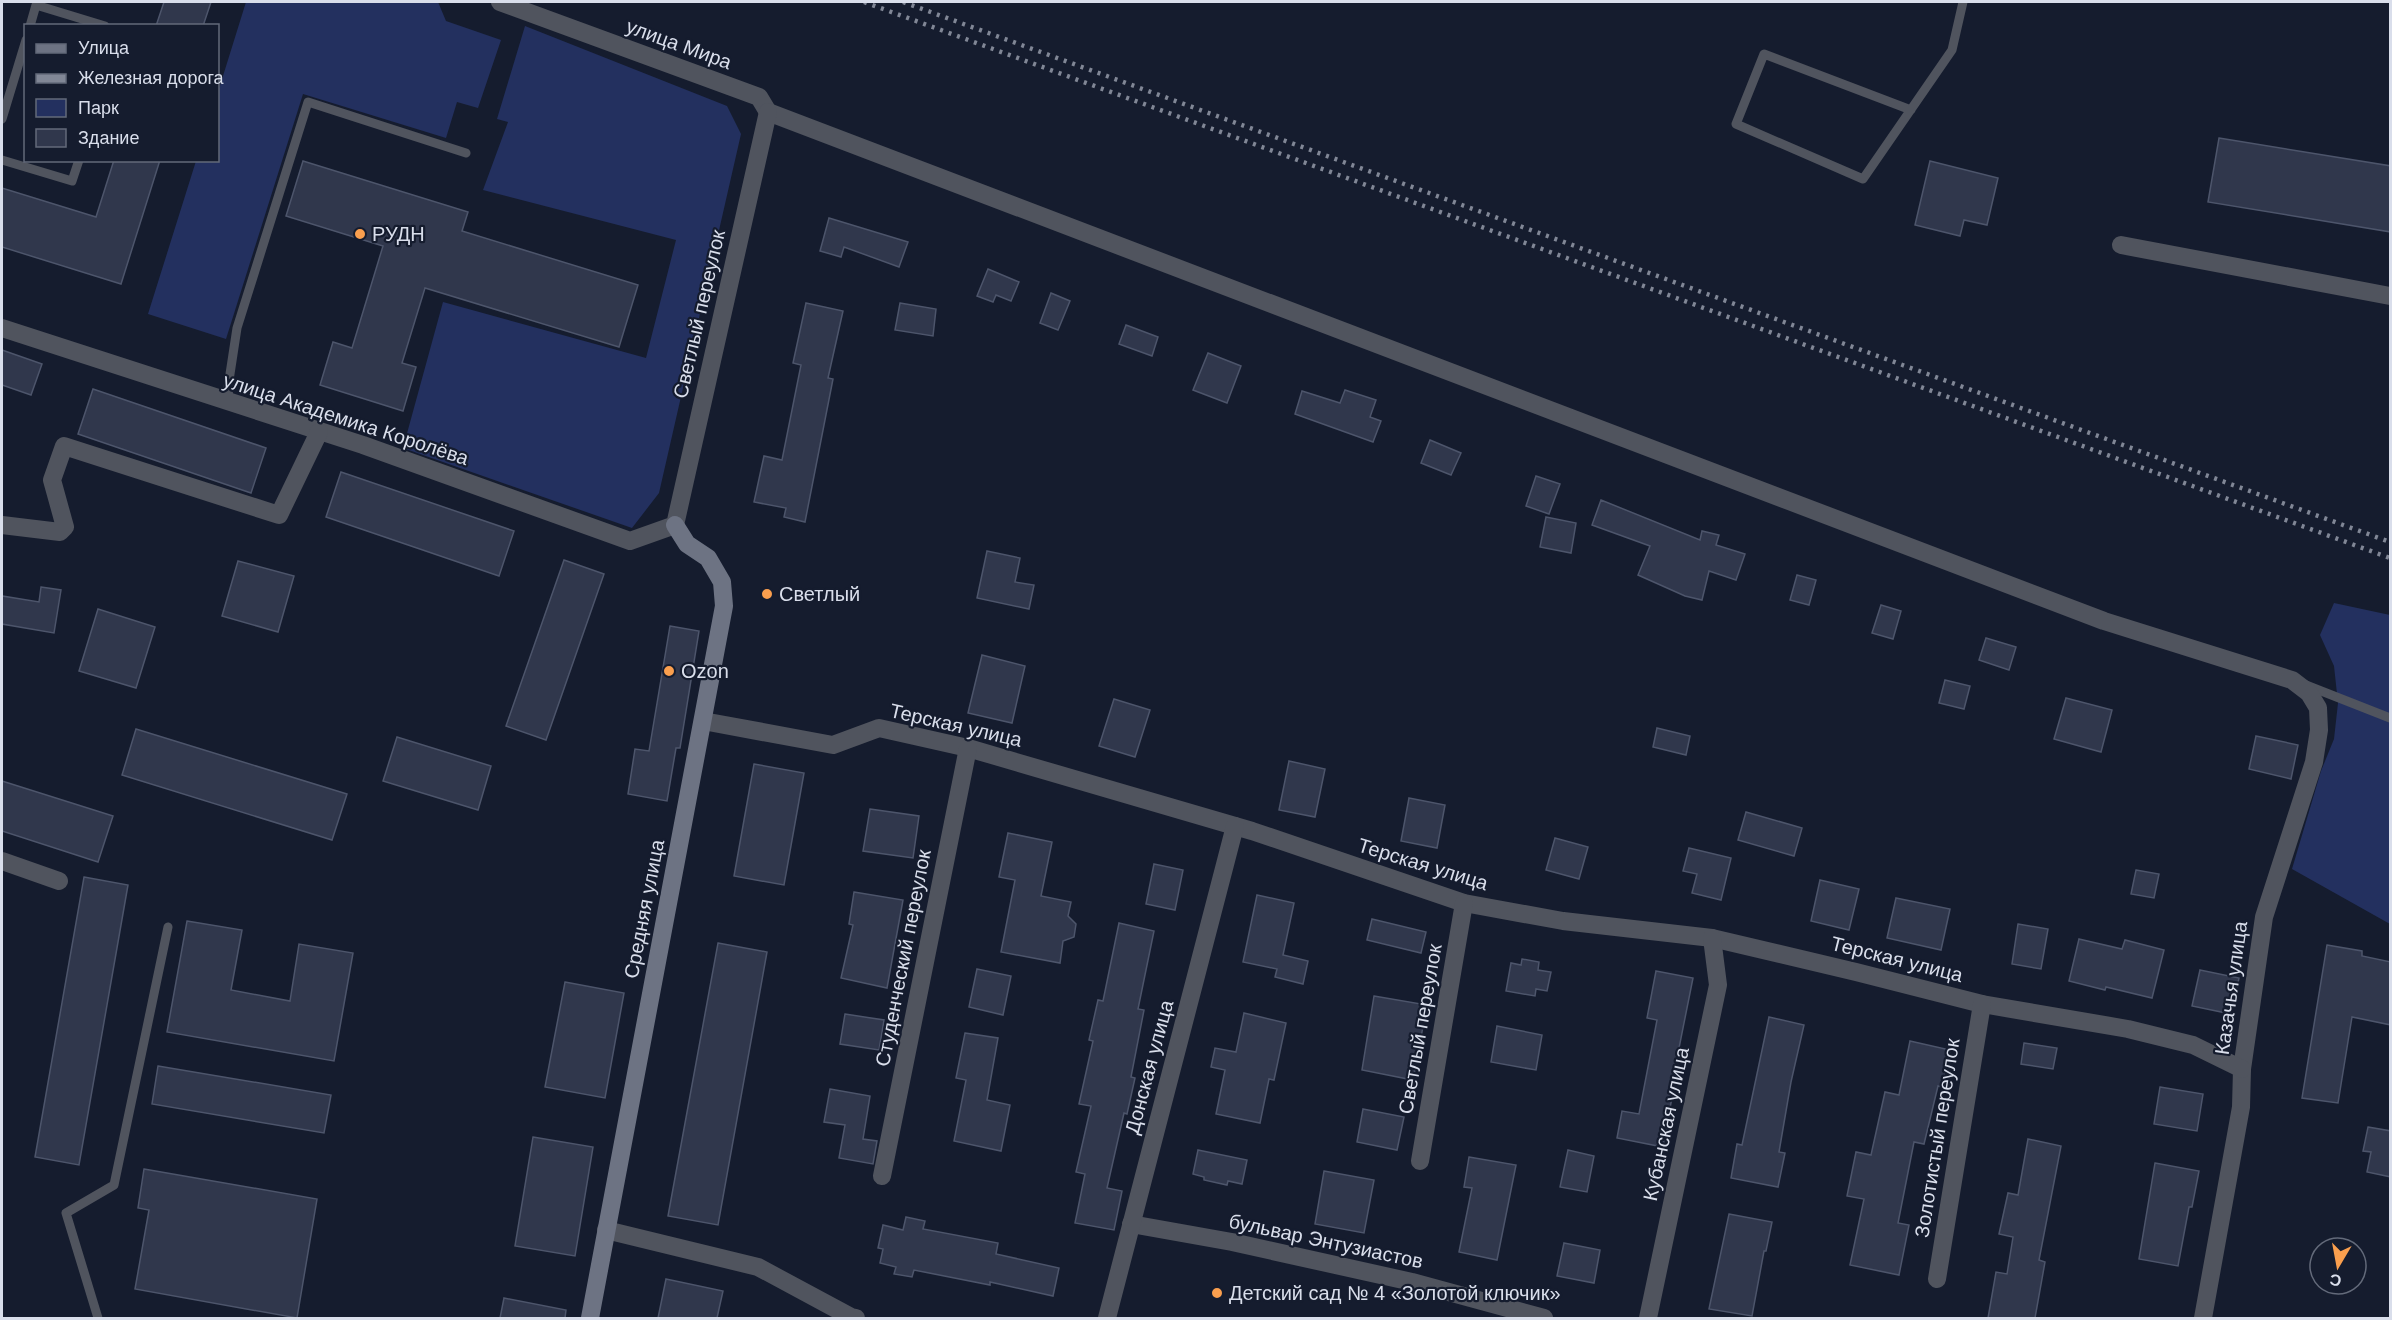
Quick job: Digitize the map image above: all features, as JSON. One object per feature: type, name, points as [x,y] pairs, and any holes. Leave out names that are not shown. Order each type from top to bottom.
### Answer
[{"type":"street","name":"улица Мира","points":[[500,2],[759,97],[768,112]]},
{"type":"street","name":"Светлый переулок","points":[[675,525],[768,112]]},
{"type":"street","points":[[768,112],[2104,621],[2292,680]]},
{"type":"street","points":[[2121,245],[2391,296]]},
{"type":"street","name":"улица Академика Королёва","points":[[2,328],[373,449],[630,541],[675,525]]},
{"type":"street","points":[[2,525],[60,532],[65,527],[52,480],[64,446],[279,515],[319,432]]},
{"type":"street","name":"Средняя улица","points":[[590,1318],[724,606],[722,582],[708,558],[687,544],[675,525]]},
{"type":"street","name":"Казачья улица","points":[[2203,1318],[2241,1107],[2242,1069],[2264,917],[2314,762],[2319,730],[2318,708],[2309,693],[2292,680]]},
{"type":"street","name":"Терская улица","points":[[703,721],[833,745],[879,728],[968,748],[1234,826],[1464,903],[1563,921],[1712,938],[1982,1004],[2128,1029],[2193,1045],[2242,1069]]},
{"type":"street","name":"Студенческий переулок","points":[[882,1176],[968,748]]},
{"type":"street","name":"Донская улица","points":[[1107,1318],[1234,826]]},
{"type":"street","points":[[2,861],[59,881]]},
{"type":"street","name":"Светлый переулок","points":[[1420,1161],[1464,903]]},
{"type":"street","name":"Кубанская улица","points":[[1648,1318],[1718,985],[1712,938]]},
{"type":"street","name":"Золотистый переулок","points":[[1937,1279],[1982,1004]]},
{"type":"street","name":"бульвар Энтузиастов","points":[[1131,1224],[1232,1242],[1412,1282],[1544,1318]]},
{"type":"street","points":[[606,1230],[758,1267],[852,1318]]},
{"type":"lane","points":[[1911,110],[1764,54],[1736,124],[1863,179],[1911,110],[1952,50],[1963,2]]},
{"type":"lane","points":[[31,24],[36,5],[98,24]]},
{"type":"lane","points":[[2,119],[24,47]]},
{"type":"lane","points":[[230,403],[228,387],[237,328],[308,102],[466,153]]},
{"type":"lane","points":[[2,160],[72,181],[78,162]]},
{"type":"lane","points":[[2292,680],[2391,718]]},
{"type":"lane","points":[[98,1318],[66,1214],[114,1185],[168,927]]},
{"type":"green space","points":[[246,2],[438,2],[446,21],[501,40],[478,108],[457,102],[446,138],[303,94],[226,339],[148,314],[196,162],[219,162],[219,89]]},
{"type":"green space","points":[[525,26],[727,106],[741,134],[659,493],[632,528],[403,448],[443,302],[646,358],[676,240],[483,190],[508,122],[497,119]]},
{"type":"green space","points":[[2334,603],[2390,615],[2390,924],[2292,869],[2321,771],[2334,739],[2338,703],[2334,666],[2320,635]]},
{"type":"building","points":[[164,2],[211,2],[204,24],[157,24]]},
{"type":"building","points":[[2219,138],[2391,166],[2391,232],[2208,202]]},
{"type":"building","points":[[303,161],[468,212],[462,231],[638,285],[619,347],[425,288],[402,363],[416,367],[403,411],[320,385],[333,342],[352,348],[383,246],[286,216]]},
{"type":"building","points":[[1930,161],[1998,178],[1987,225],[1964,220],[1960,236],[1915,225]]},
{"type":"building","points":[[113,162],[159,162],[121,284],[2,247],[2,188],[96,217]]},
{"type":"building","points":[[829,218],[908,242],[899,267],[844,247],[841,257],[820,251]]},
{"type":"building","points":[[988,269],[1019,282],[1011,301],[996,295],[993,302],[977,296]]},
{"type":"building","points":[[1051,293],[1070,301],[1058,330],[1040,323]]},
{"type":"building","points":[[806,303],[843,311],[828,378],[833,379],[805,522],[784,517],[786,508],[754,502],[764,456],[782,460],[801,365],[793,363]]},
{"type":"building","points":[[900,303],[936,309],[933,336],[895,330]]},
{"type":"building","points":[[1126,325],[1158,337],[1152,356],[1119,344]]},
{"type":"building","points":[[2,350],[42,364],[31,395],[2,385]]},
{"type":"building","points":[[1208,353],[1241,366],[1227,403],[1193,390]]},
{"type":"building","points":[[93,389],[266,448],[251,493],[78,434]]},
{"type":"building","points":[[1345,390],[1376,400],[1370,417],[1381,421],[1373,442],[1295,414],[1302,391],[1340,403]]},
{"type":"building","points":[[1430,440],[1461,453],[1451,475],[1421,463]]},
{"type":"building","points":[[341,472],[514,531],[499,576],[326,517]]},
{"type":"building","points":[[1536,476],[1560,484],[1549,514],[1526,506]]},
{"type":"building","points":[[1601,500],[1700,540],[1702,531],[1719,535],[1716,545],[1745,554],[1736,580],[1709,571],[1702,600],[1685,596],[1638,575],[1650,546],[1592,525]]},
{"type":"building","points":[[1546,517],[1576,523],[1571,553],[1540,547]]},
{"type":"building","points":[[987,551],[1020,558],[1015,582],[1034,585],[1029,609],[977,598]]},
{"type":"building","points":[[564,560],[604,574],[546,740],[506,726]]},
{"type":"building","points":[[238,561],[294,576],[278,632],[222,616]]},
{"type":"building","points":[[1797,575],[1816,580],[1809,605],[1790,600]]},
{"type":"building","points":[[41,587],[61,590],[54,633],[2,624],[2,596],[39,602]]},
{"type":"building","points":[[1881,605],[1901,611],[1893,639],[1872,633]]},
{"type":"building","points":[[98,609],[155,627],[136,688],[79,671]]},
{"type":"building","points":[[670,626],[699,631],[680,748],[676,748],[667,801],[628,794],[635,749],[649,751]]},
{"type":"building","points":[[1986,638],[2016,647],[2009,670],[1979,660]]},
{"type":"building","points":[[982,655],[1025,666],[1012,723],[968,713]]},
{"type":"building","points":[[1945,680],[1970,686],[1964,709],[1939,703]]},
{"type":"building","points":[[2066,698],[2112,710],[2101,752],[2054,739]]},
{"type":"building","points":[[1114,699],[1150,710],[1135,757],[1099,746]]},
{"type":"building","points":[[1657,728],[1690,736],[1686,755],[1653,747]]},
{"type":"building","points":[[136,729],[347,794],[332,840],[122,775]]},
{"type":"building","points":[[2256,736],[2298,745],[2291,779],[2249,769]]},
{"type":"building","points":[[397,737],[491,766],[478,810],[383,781]]},
{"type":"building","points":[[1289,761],[1325,769],[1315,817],[1279,810]]},
{"type":"building","points":[[754,764],[804,773],[784,885],[734,876]]},
{"type":"building","points":[[2,781],[113,816],[98,862],[2,831]]},
{"type":"building","points":[[1409,798],[1445,805],[1437,848],[1401,841]]},
{"type":"building","points":[[870,809],[919,816],[913,858],[863,851]]},
{"type":"building","points":[[1746,812],[1802,828],[1794,856],[1738,840]]},
{"type":"building","points":[[1008,833],[1052,842],[1041,896],[1071,902],[1068,916],[1076,924],[1074,937],[1063,941],[1060,963],[1001,952],[1015,880],[999,877]]},
{"type":"building","points":[[1555,838],[1588,847],[1579,879],[1546,870]]},
{"type":"building","points":[[1689,848],[1731,858],[1721,900],[1692,893],[1697,874],[1683,871]]},
{"type":"building","points":[[1154,864],[1183,870],[1175,910],[1146,904]]},
{"type":"building","points":[[2136,870],[2159,874],[2154,898],[2131,894]]},
{"type":"building","points":[[84,877],[128,885],[79,1165],[35,1157]]},
{"type":"building","points":[[1820,880],[1859,889],[1849,930],[1811,921]]},
{"type":"building","points":[[854,892],[903,900],[887,988],[841,978],[853,925],[849,924]]},
{"type":"building","points":[[1257,895],[1294,903],[1283,955],[1308,961],[1303,984],[1275,977],[1277,969],[1243,962]]},
{"type":"building","points":[[1896,898],[1950,909],[1941,950],[1887,938]]},
{"type":"building","points":[[1372,919],[1426,932],[1421,953],[1367,940]]},
{"type":"building","points":[[187,921],[242,930],[231,990],[290,1001],[299,944],[353,953],[334,1061],[167,1032]]},
{"type":"building","points":[[1119,923],[1154,931],[1138,1009],[1144,1010],[1131,1077],[1135,1078],[1127,1114],[1124,1113],[1107,1188],[1122,1191],[1114,1230],[1075,1223],[1085,1174],[1076,1172],[1091,1106],[1079,1104],[1093,1041],[1089,1040],[1098,1000],[1103,1001]]},
{"type":"building","points":[[2018,924],[2048,929],[2041,969],[2012,964]]},
{"type":"building","points":[[2079,939],[2122,949],[2125,940],[2164,950],[2152,998],[2069,981]]},
{"type":"building","points":[[718,943],[767,952],[718,1225],[668,1216]]},
{"type":"building","points":[[2327,945],[2362,951],[2362,956],[2391,962],[2391,1025],[2352,1017],[2338,1103],[2302,1098]]},
{"type":"building","points":[[1522,959],[1539,962],[1538,970],[1551,972],[1547,991],[1536,989],[1535,996],[1506,991],[1511,963],[1521,965]]},
{"type":"building","points":[[977,969],[1011,976],[1003,1015],[969,1007]]},
{"type":"building","points":[[2200,970],[2239,978],[2231,1014],[2192,1006]]},
{"type":"building","points":[[1656,971],[1693,978],[1663,1147],[1617,1138],[1622,1111],[1639,1114],[1657,1020],[1647,1018]]},
{"type":"building","points":[[565,982],[624,993],[605,1098],[545,1087]]},
{"type":"building","points":[[1374,996],[1427,1005],[1413,1080],[1362,1070]]},
{"type":"building","points":[[1244,1013],[1286,1023],[1274,1080],[1269,1079],[1260,1123],[1216,1114],[1225,1070],[1211,1067],[1215,1048],[1236,1052]]},
{"type":"building","points":[[845,1014],[884,1020],[879,1050],[840,1044]]},
{"type":"building","points":[[1769,1017],[1804,1025],[1779,1152],[1785,1153],[1778,1187],[1731,1178],[1737,1144],[1742,1145]]},
{"type":"building","points":[[1497,1026],[1542,1035],[1536,1070],[1491,1062]]},
{"type":"building","points":[[965,1033],[998,1038],[987,1100],[1010,1105],[1001,1151],[954,1141],[966,1080],[956,1078]]},
{"type":"building","points":[[1910,1041],[1950,1050],[1942,1087],[1938,1086],[1924,1144],[1914,1142],[1898,1223],[1909,1225],[1899,1275],[1850,1265],[1864,1199],[1847,1196],[1856,1152],[1871,1155],[1885,1092],[1899,1095]]},
{"type":"building","points":[[2024,1043],[2057,1048],[2053,1069],[2021,1064]]},
{"type":"building","points":[[158,1066],[331,1095],[324,1133],[152,1104]]},
{"type":"building","points":[[2160,1087],[2203,1094],[2197,1131],[2154,1124]]},
{"type":"building","points":[[830,1089],[870,1096],[863,1139],[877,1141],[873,1164],[839,1158],[845,1125],[824,1122]]},
{"type":"building","points":[[1363,1109],[1404,1117],[1397,1150],[1357,1142]]},
{"type":"building","points":[[2368,1127],[2391,1131],[2391,1177],[2367,1172],[2371,1152],[2363,1151]]},
{"type":"building","points":[[533,1137],[593,1147],[575,1256],[515,1246]]},
{"type":"building","points":[[2028,1139],[2061,1146],[2039,1260],[2045,1262],[2035,1318],[1988,1318],[1996,1272],[2007,1274],[2013,1237],[1999,1234],[2008,1193],[2018,1195]]},
{"type":"building","points":[[1198,1150],[1247,1160],[1242,1184],[1228,1181],[1227,1185],[1204,1180],[1204,1177],[1193,1174]]},
{"type":"building","points":[[1568,1150],[1594,1156],[1587,1192],[1560,1187]]},
{"type":"building","points":[[1469,1157],[1516,1165],[1497,1260],[1459,1252],[1472,1188],[1464,1187]]},
{"type":"building","points":[[2155,1163],[2199,1171],[2192,1207],[2189,1207],[2178,1266],[2139,1259]]},
{"type":"building","points":[[144,1169],[317,1199],[297,1318],[135,1289],[149,1210],[138,1208]]},
{"type":"building","points":[[1324,1171],[1374,1180],[1364,1233],[1315,1224]]},
{"type":"building","points":[[1729,1214],[1772,1222],[1752,1316],[1709,1309]]},
{"type":"building","points":[[906,1217],[925,1221],[923,1229],[998,1243],[996,1254],[1059,1268],[1053,1296],[990,1282],[990,1285],[914,1270],[912,1277],[894,1274],[896,1267],[880,1263],[883,1249],[878,1248],[883,1225],[903,1230]]},
{"type":"building","points":[[1564,1243],[1600,1250],[1594,1283],[1557,1276]]},
{"type":"building","points":[[666,1279],[723,1291],[717,1318],[658,1318]]},
{"type":"building","points":[[504,1298],[566,1310],[565,1318],[500,1318]]},
{"type":"railway","points":[[864,2],[2390,558]]},
{"type":"railway","points":[[903,2],[2390,542]]},
{"type":"place","name":"РУДН","points":[[360,234]]},
{"type":"place","name":"Светлый","points":[[767,594]]},
{"type":"place","name":"Ozon","points":[[669,671]]},
{"type":"place","name":"Детский сад № 4 «Золотой ключик»","points":[[1217,1293]]}]
